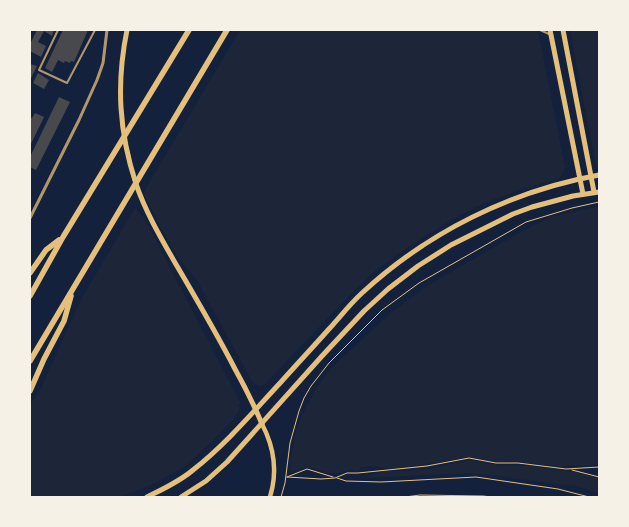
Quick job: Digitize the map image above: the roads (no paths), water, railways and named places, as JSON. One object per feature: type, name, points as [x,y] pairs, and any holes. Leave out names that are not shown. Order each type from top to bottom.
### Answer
[{"type":"highway","points":[[30,296],[63,237],[189,30]]},
{"type":"highway","points":[[30,361],[227,30]]},
{"type":"highway","points":[[30,273],[46,250],[63,237]]},
{"type":"highway","points":[[30,391],[64,321],[74,287]]},
{"type":"main road","points":[[127,30],[121,65],[120,107],[123,134],[136,185],[164,243],[224,348],[256,409],[270,441],[274,462],[274,482],[270,497]]},
{"type":"main road","points":[[181,497],[212,476],[227,462],[364,311],[388,289],[418,266],[451,245],[513,214],[532,207],[596,192],[591,176],[563,30]]},
{"type":"main road","points":[[551,33],[583,194]]},
{"type":"main road","points":[[147,497],[172,485],[216,450],[361,294],[421,246],[486,209],[519,196],[599,175]]},
{"type":"street","points":[[30,218],[98,80],[103,63],[107,30]]},
{"type":"lane","points":[[58,30],[39,70],[67,83],[95,30]]},
{"type":"lane","points":[[540,30],[551,33]]}]
